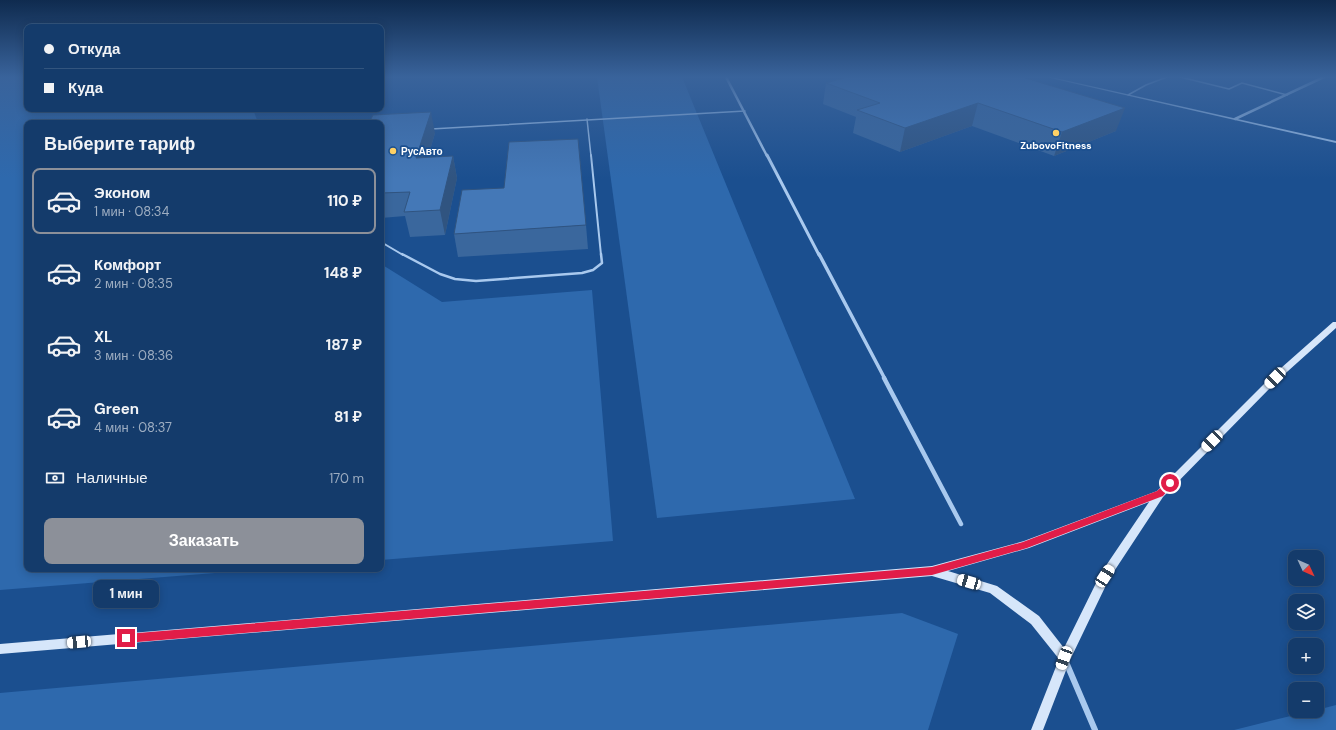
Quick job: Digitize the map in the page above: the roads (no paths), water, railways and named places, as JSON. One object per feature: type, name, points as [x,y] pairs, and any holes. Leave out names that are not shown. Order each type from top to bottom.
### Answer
[{"type":"main road","points":[[1037,730],[1064,658],[1105,576],[1160,494],[1275,378],[1336,324]]},
{"type":"main road","points":[[0,649],[932,571],[1024,545],[1160,494]]},
{"type":"main road","points":[[932,571],[994,589],[1035,620],[1064,658]]},
{"type":"street","points":[[745,111],[961,524]]},
{"type":"street","points":[[1200,111],[1336,142]]},
{"type":"street","points":[[1235,119],[1252,111]]},
{"type":"street","points":[[1064,658],[1095,730]]},
{"type":"lane","points":[[429,129],[744,111]]},
{"type":"lane","points":[[384,244],[440,274],[455,279],[476,280],[574,275],[596,269],[602,263],[587,119]]},
{"type":"place","name":"ZubovoFitness","points":[[1056,133]]},
{"type":"place","name":"РусАвто","points":[[393,151]]}]
